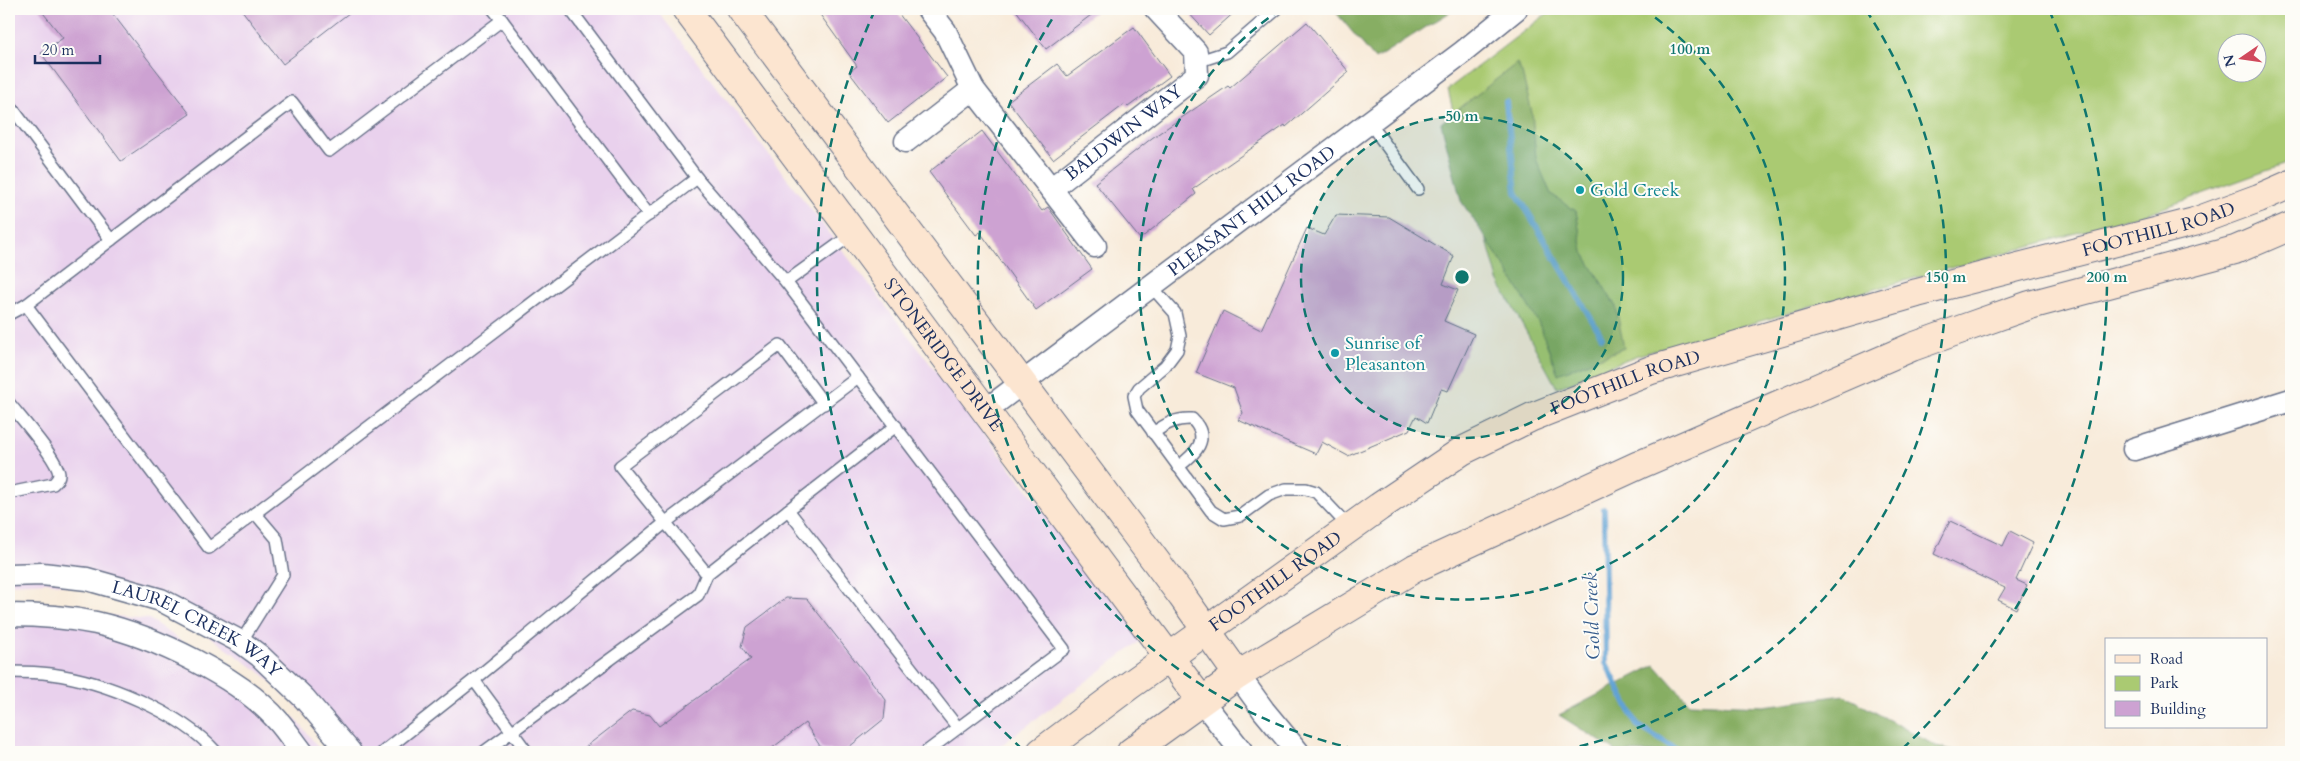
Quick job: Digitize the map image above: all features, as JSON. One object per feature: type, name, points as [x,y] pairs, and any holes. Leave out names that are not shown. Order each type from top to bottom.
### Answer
[{"type":"main road","name":"STONERIDGE DRIVE","points":[[686,9],[1201,700]]},
{"type":"main road","points":[[741,9],[1022,383],[1238,675]]},
{"type":"main road","name":"FOOTHILL ROAD","points":[[1041,752],[1350,528],[1462,451],[1532,417],[1651,370],[1917,293],[2194,222],[2291,184]]},
{"type":"main road","points":[[1131,752],[1238,675],[1415,568],[1647,461],[1912,347],[2030,305],[2235,250],[2291,226]]},
{"type":"street","name":"BALDWIN WAY","points":[[928,9],[945,31],[973,89],[1095,246]]},
{"type":"street","points":[[1156,9],[1196,52],[1197,69]]},
{"type":"street","name":"PLEASANT HILL ROAD","points":[[986,410],[1463,52],[1516,9]]},
{"type":"street","name":"BALDWIN WAY","points":[[1050,189],[1197,69]]},
{"type":"street","points":[[906,141],[973,89]]},
{"type":"street","points":[[2134,449],[2291,400]]},
{"type":"street","name":"LAUREL CREEK WAY","points":[[9,575],[42,574],[87,579],[161,600],[241,642],[270,665],[304,698],[350,752]]},
{"type":"street","name":"LAUREL CREEK WAY","points":[[9,615],[42,615],[96,623],[156,643],[247,692],[278,721],[302,752]]},
{"type":"street","points":[[1238,675],[1264,711],[1298,752]]},
{"type":"street","points":[[1201,700],[1242,752]]},
{"type":"lane","points":[[493,9],[649,215]]},
{"type":"lane","points":[[570,9],[697,178],[786,282],[1064,649],[926,752]]},
{"type":"lane","name":"BALDWIN WAY","points":[[1197,69],[1227,52],[1277,9]]},
{"type":"lane","points":[[9,314],[26,305],[292,102],[329,151],[502,20]]},
{"type":"lane","points":[[9,104],[111,240]]},
{"type":"lane","points":[[1369,122],[1418,188]]},
{"type":"lane","points":[[26,305],[209,548],[697,178]]},
{"type":"lane","points":[[786,282],[854,233]]},
{"type":"lane","points":[[1151,286],[1175,313],[1180,336],[1177,350],[1165,366],[1139,388],[1134,396],[1137,410],[1210,511],[1224,518],[1240,516],[1269,495],[1286,488],[1306,489],[1316,492],[1350,528]]},
{"type":"lane","points":[[707,574],[620,466],[780,345],[824,404]]},
{"type":"lane","points":[[384,752],[666,522],[858,377]]},
{"type":"lane","points":[[9,403],[44,446],[59,473],[58,479],[53,484],[9,493]]},
{"type":"lane","points":[[1153,433],[1171,421],[1183,418],[1192,419],[1199,426],[1202,439],[1194,454],[1178,466]]},
{"type":"lane","points":[[484,752],[698,595],[707,574],[896,426]]},
{"type":"lane","points":[[788,510],[958,728]]},
{"type":"lane","points":[[241,642],[283,575],[277,539],[255,513]]},
{"type":"lane","points":[[9,672],[52,674],[116,690],[174,717],[209,750]]},
{"type":"lane","points":[[474,680],[527,752]]},
{"type":"shaded area","points":[[9,9],[656,9],[1143,639],[992,752],[334,752],[306,715],[261,673],[209,636],[152,609],[95,591],[48,582],[9,584]]},
{"type":"shaded area","points":[[9,607],[149,619],[296,719],[322,752],[9,752]]},
{"type":"green space","points":[[1333,9],[1455,9],[1375,59]]},
{"type":"green space","points":[[1553,9],[2291,9],[2291,162],[2152,212],[1635,356],[1557,388],[1498,280],[1462,152],[1448,89]]},
{"type":"green space","points":[[1517,63],[1522,73],[1532,113],[1536,159],[1551,194],[1576,211],[1583,252],[1616,307],[1624,348],[1558,374],[1539,324],[1505,267],[1461,201],[1441,123]]},
{"type":"green space","points":[[1655,665],[1689,703],[1764,706],[1844,695],[1936,746],[1958,752],[1617,752],[1559,715]]},
{"type":"building","points":[[40,9],[109,9],[190,114],[121,161],[41,53],[63,38]]},
{"type":"building","points":[[241,9],[354,9],[283,64]]},
{"type":"building","points":[[816,9],[895,9],[947,77],[888,123],[849,72],[857,66]]},
{"type":"building","points":[[1015,9],[1099,9],[1046,49]]},
{"type":"building","points":[[1185,9],[1238,9],[1209,35]]},
{"type":"building","points":[[1307,22],[1349,72],[1286,127],[1285,125],[1193,189],[1196,194],[1140,239],[1095,183],[1152,138],[1228,86],[1230,88]]},
{"type":"building","points":[[1134,27],[1170,76],[1128,107],[1125,104],[1053,159],[1008,101],[1057,64],[1067,76]]},
{"type":"building","points":[[982,131],[1042,211],[1048,207],[1092,269],[1036,310],[980,232],[976,235],[929,172]]},
{"type":"building","name":"Sunrise of Pleasanton","points":[[1336,215],[1389,217],[1454,256],[1443,284],[1458,290],[1444,321],[1474,334],[1448,391],[1441,389],[1427,423],[1416,416],[1409,430],[1348,456],[1322,442],[1316,454],[1238,420],[1243,413],[1234,388],[1196,373],[1223,311],[1261,330],[1307,228],[1324,235]]},
{"type":"building","points":[[1950,521],[2003,546],[2010,531],[2033,543],[2016,580],[2027,585],[2016,609],[1998,600],[2005,588],[1934,554]]},
{"type":"building","points":[[786,598],[807,599],[886,700],[884,719],[844,751],[822,749],[805,723],[767,752],[579,752],[632,711],[650,715],[659,726],[751,659],[742,646],[747,627]]},
{"type":"waterway","name":"Gold Creek","points":[[1506,102],[1516,192],[1602,337]]},
{"type":"waterway","name":"Gold Creek","points":[[1604,509],[1606,663],[1637,725],[1680,752]]},
{"type":"place","name":"Gold Creek","points":[[1580,190]]},
{"type":"place","name":"Sunrise of Pleasanton","points":[[1335,353]]}]
